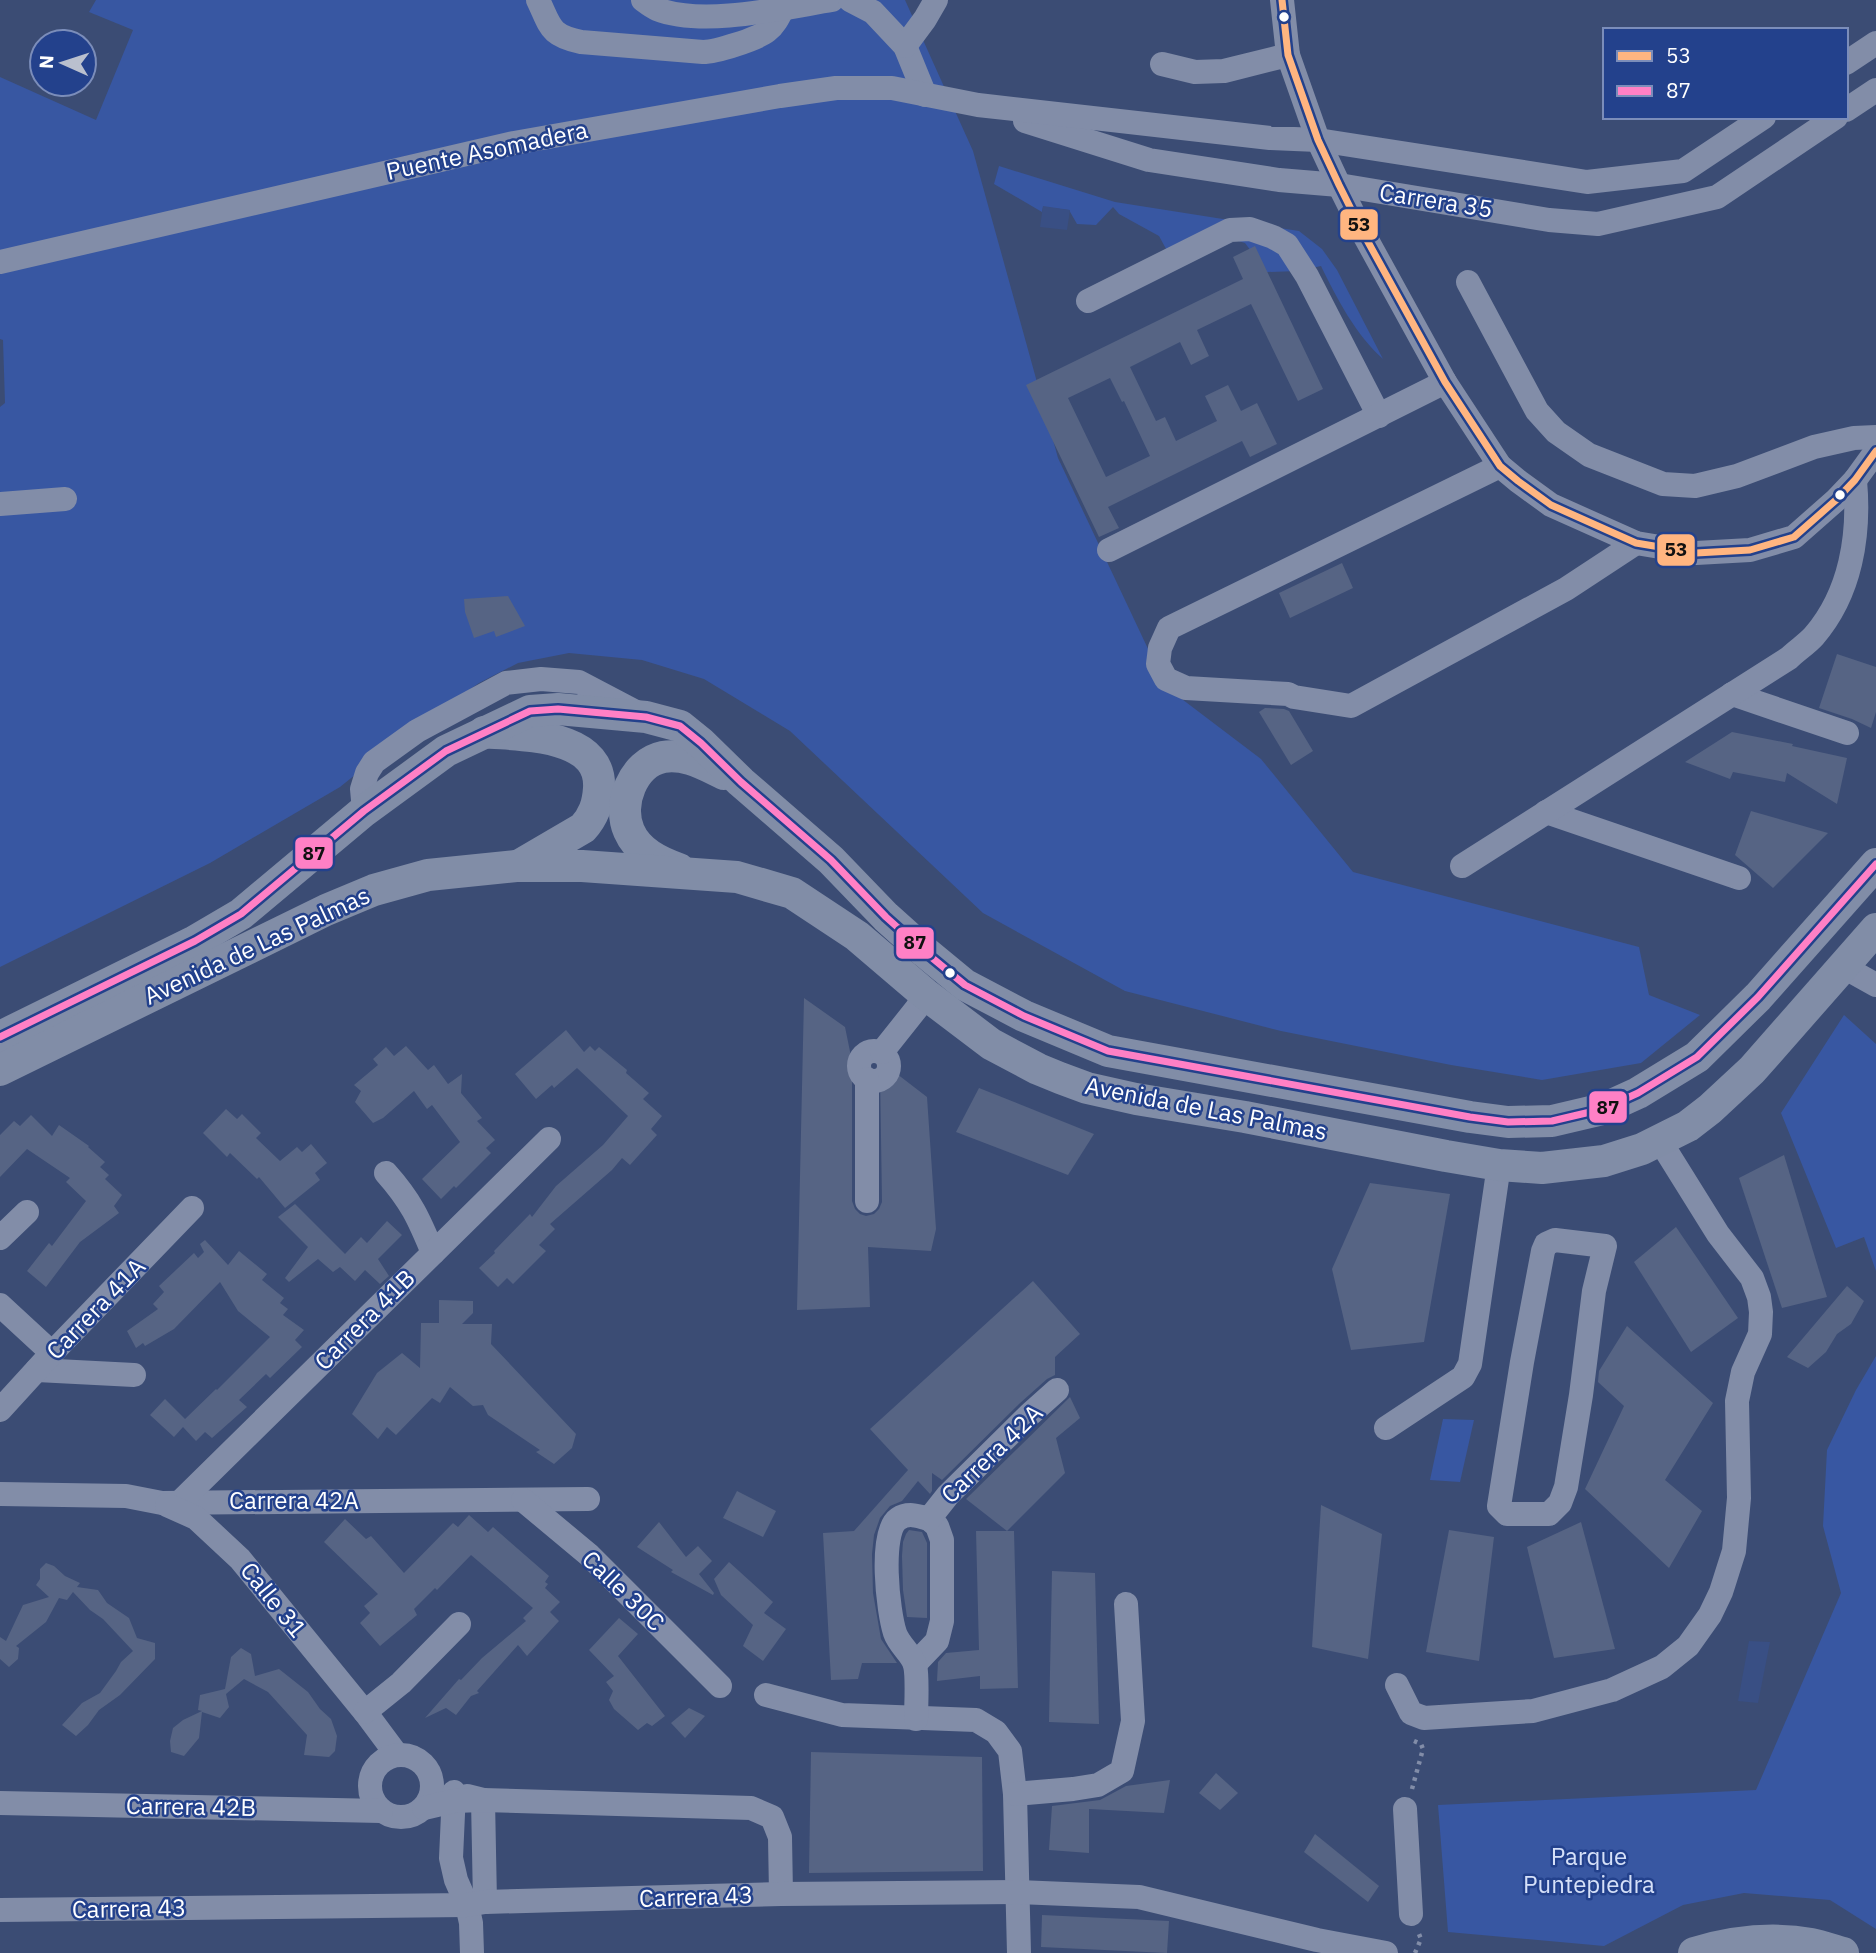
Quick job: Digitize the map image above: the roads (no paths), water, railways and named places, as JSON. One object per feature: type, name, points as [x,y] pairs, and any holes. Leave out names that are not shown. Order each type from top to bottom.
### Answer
[{"type":"main road","name":"Avenida de Las Palmas","points":[[0,1037],[195,941],[241,914],[364,811],[446,751],[530,710],[558,709],[646,717],[680,726],[831,860],[886,917],[965,985],[1033,1019],[1108,1051],[1508,1122],[1552,1121],[1603,1109],[1638,1093],[1697,1057],[1758,997],[1876,864]]},
{"type":"main road","points":[[483,732],[552,739],[585,754],[592,761],[598,775],[598,796],[591,819],[583,828],[516,866]]},
{"type":"main road","points":[[692,874],[661,862],[641,848],[628,830],[628,793],[638,772],[647,763],[662,757],[676,757],[693,759],[741,782]]},
{"type":"main road","name":"Avenida de Las Palmas","points":[[0,1070],[326,910],[374,890],[428,875],[516,866],[582,866],[737,877],[792,893],[857,936],[925,994],[991,1044],[1038,1069],[1087,1088],[1499,1165],[1542,1168],[1604,1161],[1642,1149],[1688,1126],[1710,1110],[1775,1044],[1876,929]]},
{"type":"main road","points":[[1694,1953],[1758,1941],[1783,1941],[1811,1944],[1843,1953]]},
{"type":"street","points":[[538,0],[552,29],[562,38],[581,42],[703,52],[713,52],[766,32],[783,8]]},
{"type":"street","points":[[643,0],[656,9],[691,16],[728,16],[832,0]]},
{"type":"street","points":[[850,0],[873,12],[905,46],[925,95]]},
{"type":"street","points":[[905,46],[936,0]]},
{"type":"street","points":[[1282,0],[1288,55],[1318,140],[1368,243],[1445,382],[1500,466],[1551,505],[1636,542],[1696,553],[1750,550],[1794,537],[1855,480],[1876,451]]},
{"type":"street","points":[[1848,62],[1876,43]]},
{"type":"street","points":[[1161,64],[1195,72],[1224,71],[1288,55]]},
{"type":"street","name":"Puente Asomadera","points":[[0,262],[514,143],[780,96],[836,88],[892,88]]},
{"type":"street","name":"Carrera 35","points":[[892,88],[978,105],[1270,138],[1318,140],[1587,182],[1682,171],[1761,119]]},
{"type":"street","points":[[1848,109],[1876,90]]},
{"type":"street","name":"Carrera 35","points":[[978,105],[1149,160],[1279,180],[1339,185],[1549,220],[1598,223],[1717,197],[1833,119]]},
{"type":"street","points":[[1452,160],[1455,204]]},
{"type":"street","points":[[1088,301],[1230,230],[1250,229],[1273,237],[1287,245],[1307,276],[1378,416]]},
{"type":"street","points":[[1468,282],[1537,411],[1556,432],[1588,455],[1663,484],[1695,486],[1737,477],[1814,447],[1854,438],[1876,437]]},
{"type":"street","points":[[1109,550],[1445,382]]},
{"type":"street","points":[[1500,466],[1169,628],[1160,648],[1158,664],[1166,679],[1186,688],[1288,695],[1351,706],[1566,589],[1636,542]]},
{"type":"street","points":[[1462,866],[1789,658],[1814,635],[1835,605],[1852,563],[1858,507],[1855,480]]},
{"type":"street","points":[[0,504],[65,499]]},
{"type":"street","points":[[364,811],[362,789],[374,762],[417,731],[506,683],[541,679],[579,681],[646,717]]},
{"type":"street","points":[[1732,694],[1847,733]]},
{"type":"street","points":[[1546,813],[1739,878]]},
{"type":"street","points":[[1842,966],[1876,985]]},
{"type":"street","points":[[867,1201],[867,1079],[862,1074],[860,1061],[869,1051],[882,1052],[917,1009],[925,994]]},
{"type":"street","name":"Carrera 41B","points":[[171,1502],[549,1139]]},
{"type":"street","points":[[1397,1685],[1411,1713],[1424,1718],[1533,1711],[1612,1690],[1662,1667],[1688,1646],[1710,1615],[1721,1592],[1734,1551],[1739,1498],[1737,1401],[1743,1373],[1760,1334],[1761,1312],[1752,1278],[1718,1234],[1660,1141]]},
{"type":"street","points":[[1386,1429],[1463,1377],[1470,1364],[1499,1165]]},
{"type":"street","points":[[386,1174],[414,1208],[433,1252]]},
{"type":"street","name":"Carrera 41A","points":[[0,1410],[192,1208]]},
{"type":"street","points":[[0,1238],[27,1212]]},
{"type":"street","points":[[1555,1240],[1605,1245],[1594,1291],[1566,1487],[1560,1503],[1549,1514],[1507,1514],[1499,1506],[1543,1251],[1546,1244],[1555,1240]]},
{"type":"street","points":[[0,1305],[44,1362],[134,1376]]},
{"type":"street","name":"Carrera 42A","points":[[929,1519],[948,1495],[1058,1390]]},
{"type":"street","name":"Carrera 42A","points":[[0,1494],[126,1496],[171,1502],[588,1499]]},
{"type":"street","name":"Calle 30C","points":[[523,1500],[589,1555],[720,1686]]},
{"type":"street","name":"Calle 31","points":[[171,1502],[196,1518],[240,1559],[366,1714],[387,1760]]},
{"type":"street","name":"Carrera 42A","points":[[907,1514],[929,1519],[937,1526],[942,1541],[942,1621],[937,1641],[915,1664],[896,1635],[894,1627],[888,1592],[888,1536],[891,1527],[907,1514]]},
{"type":"street","points":[[1015,1794],[1098,1785],[1122,1771],[1133,1721],[1126,1604]]},
{"type":"street","points":[[366,1714],[459,1624]]},
{"type":"street","points":[[915,1664],[916,1719]]},
{"type":"street","points":[[766,1695],[842,1716],[976,1720],[996,1732],[1010,1751],[1015,1794],[1019,1953]]},
{"type":"street","points":[[476,1903],[456,1880],[441,1797],[427,1769],[414,1758],[387,1760],[371,1776],[373,1801],[381,1811],[403,1818],[414,1815],[441,1797],[751,1808],[772,1817],[780,1837],[781,1894]]},
{"type":"street","points":[[472,1953],[471,1923],[476,1903],[483,1800]]},
{"type":"street","name":"Carrera 42B","points":[[0,1803],[381,1811]]},
{"type":"street","points":[[1405,1809],[1411,1914]]},
{"type":"street","name":"Carrera 43","points":[[0,1910],[476,1903],[781,1894],[1018,1892],[1139,1897],[1317,1940],[1386,1953]]},
{"type":"park label","name":"Parque Puntepiedra","points":[[1589,1871]]}]
